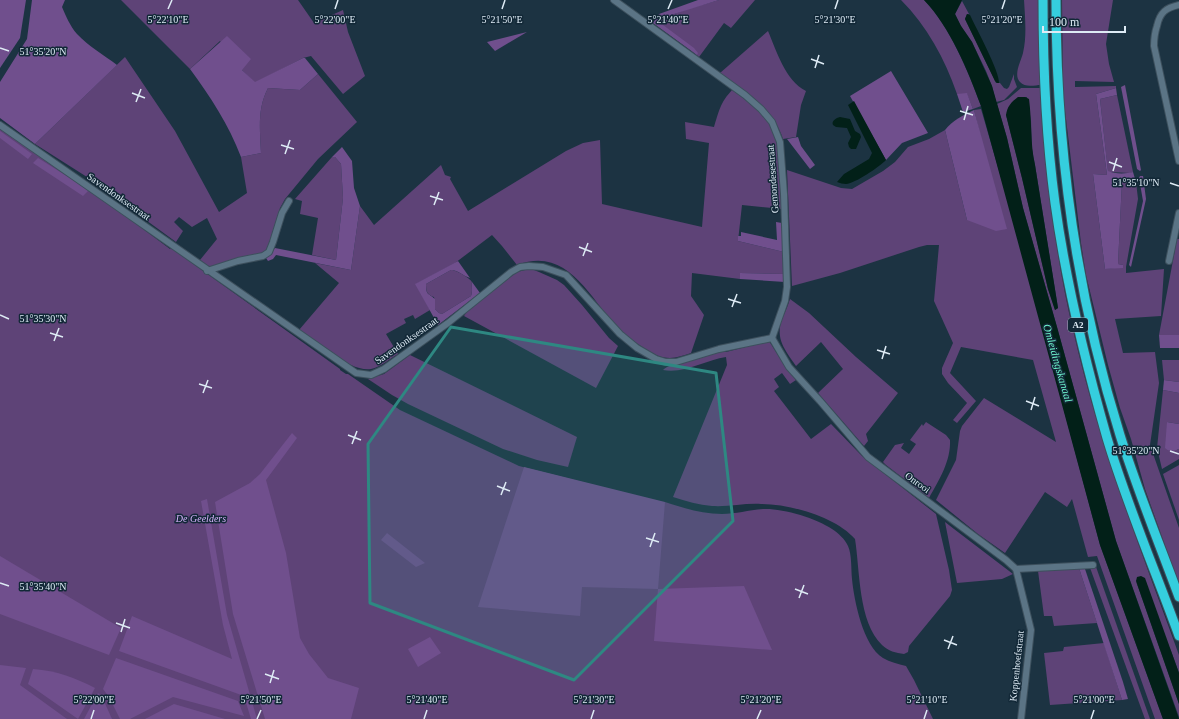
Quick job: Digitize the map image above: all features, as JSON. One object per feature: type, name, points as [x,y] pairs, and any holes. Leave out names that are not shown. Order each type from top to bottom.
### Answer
[{"type":"highway","name":"A2","points":[[1043,0],[1046,100],[1051,168],[1055,204],[1070,290],[1086,361],[1107,438],[1135,521],[1179,636]]},
{"type":"highway","name":"A2","points":[[1056,0],[1059,97],[1073,238],[1082,284],[1099,358],[1120,435],[1179,597]]},
{"type":"street","name":"Gemondesestraat","points":[[614,0],[745,95],[761,109],[772,122],[780,142],[784,194],[787,280],[785,301],[772,338]]},
{"type":"street","points":[[1179,5],[1170,7],[1160,14],[1155,33],[1154,46],[1177,146],[1179,161]]},
{"type":"street","name":"Savendonksestraat","points":[[0,125],[350,370],[361,375],[371,375],[384,369],[448,323],[511,272],[520,267],[529,266],[543,266],[566,275],[620,334],[637,348],[666,362],[676,362],[719,349],[772,338]]},
{"type":"street","points":[[207,270],[265,255],[272,247],[282,213],[289,201]]},
{"type":"street","points":[[1169,261],[1179,213]]},
{"type":"street","name":"Onrooi","points":[[772,338],[789,367],[868,457],[1016,569]]},
{"type":"street","points":[[1016,569],[1093,565]]},
{"type":"street","name":"Koppenhoefstraat","points":[[1016,569],[1031,630],[1020,719]]},
{"type":"highlighted area","points":[[451,327],[716,373],[733,521],[574,680],[370,603],[368,444]]},
{"type":"green space","points":[[121,0],[298,0],[314,23],[343,10],[348,32],[365,76],[343,94],[311,56],[303,58],[255,83],[242,70],[220,41],[190,69]]},
{"type":"green space","points":[[719,0],[755,0],[731,28],[724,23],[699,57],[660,23],[664,19],[678,12]]},
{"type":"green space","points":[[901,0],[924,0],[933,11],[950,36],[970,78],[981,106],[973,109],[967,94],[957,94],[947,68],[927,32]]},
{"type":"green space","points":[[1024,0],[1039,0],[1041,85],[1030,86],[1022,84],[1017,76],[1025,40]]},
{"type":"green space","points":[[1062,0],[1113,0],[1106,44],[1114,82],[1075,81],[1075,87],[1116,86],[1116,88],[1096,94],[1107,175],[1093,174],[1105,269],[1123,267],[1123,265],[1118,264],[1122,181],[1136,182],[1138,199],[1126,273],[1164,269],[1161,316],[1115,319],[1123,353],[1155,352],[1159,383],[1150,445],[1179,528],[1179,585],[1145,489],[1131,439],[1120,408],[1086,275],[1063,94]]},
{"type":"green space","points":[[962,1],[969,14],[967,14],[965,19],[996,83],[1000,83],[1007,89],[1014,74],[1017,87],[1004,100],[996,102],[986,71],[972,42],[955,14]]},
{"type":"green space","points":[[768,31],[782,65],[787,73],[792,80],[806,91],[801,105],[796,137],[783,139],[772,118],[765,109],[757,101],[720,73]]},
{"type":"green space","points":[[125,57],[175,131],[219,212],[247,193],[241,157],[261,153],[261,112],[264,96],[268,88],[300,90],[318,74],[357,122],[318,159],[285,199],[280,208],[267,250],[262,254],[231,260],[210,267],[200,260],[217,239],[207,218],[192,227],[179,217],[174,222],[183,231],[176,242],[87,177],[35,144]]},
{"type":"green space","points":[[1021,88],[1040,88],[1052,210],[1066,300],[1083,371],[1107,453],[1179,655],[1179,673],[1171,651],[1136,581],[1179,704],[1179,717],[1116,541],[1023,208],[1007,138],[997,104],[1008,99]],"holes":[[[1021,97],[1027,97],[1031,121],[1032,149],[1058,308],[1055,310],[1048,289],[1006,115]]]},
{"type":"green space","points":[[732,90],[761,113],[774,131],[777,138],[780,158],[781,180],[782,209],[742,205],[738,241],[784,252],[785,274],[740,273],[740,279],[692,273],[691,296],[704,315],[691,353],[678,357],[666,358],[650,352],[625,335],[609,318],[588,291],[565,269],[551,262],[535,261],[517,265],[492,235],[455,263],[416,284],[430,310],[415,319],[413,315],[404,319],[406,323],[386,334],[398,354],[378,367],[363,369],[344,362],[299,330],[339,283],[315,263],[351,270],[360,206],[374,225],[441,165],[445,175],[451,177],[450,179],[468,211],[566,151],[583,143],[600,140],[602,204],[702,227],[709,143],[686,139],[685,122],[714,127],[722,103]]},
{"type":"green space","points":[[1117,95],[1133,172],[1130,173],[1108,172],[1100,99]]},
{"type":"green space","points":[[981,109],[1011,212],[1100,545],[1163,719],[1155,719],[1097,556],[1088,557],[1072,499],[1067,507],[1045,492],[1005,553],[978,534],[936,500],[956,460],[962,426],[984,398],[1056,442],[1033,360],[961,347],[950,373],[976,401],[957,423],[953,420],[967,403],[948,383],[942,374],[942,368],[953,343],[934,301],[939,245],[919,247],[840,273],[792,286],[787,170],[841,188],[852,189],[883,171],[895,162],[908,147],[929,139],[945,130],[967,220],[981,138],[974,110]]},
{"type":"green space","name":"De Geelders","points":[[0,129],[100,197],[170,249],[171,248],[340,370],[400,410],[519,466],[700,512],[722,514],[763,509],[780,510],[817,521],[832,529],[847,543],[851,558],[853,588],[857,610],[870,644],[883,658],[906,666],[933,719],[0,719]]},
{"type":"green space","points":[[332,157],[335,157],[341,164],[343,198],[336,260],[312,255],[318,218],[300,214],[302,201],[295,199]]},
{"type":"green space","points":[[1177,239],[1179,239],[1179,335],[1159,335]]},
{"type":"green space","points":[[451,270],[466,276],[471,280],[472,294],[442,314],[435,309],[434,297],[427,292],[426,284]]},
{"type":"green space","points":[[534,270],[557,280],[564,285],[609,338],[618,346],[596,388],[464,316],[468,310],[517,272]]},
{"type":"green space","points":[[790,299],[809,313],[856,357],[898,393],[866,434],[868,441],[864,446],[818,393],[843,369],[821,342],[796,366],[782,344],[780,338],[780,326]]},
{"type":"green space","points":[[769,341],[796,380],[790,384],[782,373],[774,379],[779,387],[774,391],[811,439],[831,424],[862,456],[936,514],[952,590],[950,596],[909,646],[908,652],[904,654],[884,647],[874,635],[868,623],[861,595],[855,539],[847,531],[825,518],[785,506],[755,504],[712,506],[697,504],[673,497],[727,365],[726,357],[679,370],[663,370],[673,364],[691,359]]},
{"type":"green space","points":[[410,355],[577,437],[568,467],[537,460],[503,449],[408,404],[368,379],[384,374]]},
{"type":"green space","points":[[1162,360],[1179,360],[1179,382],[1164,380]]},
{"type":"green space","points":[[1163,390],[1179,393],[1179,424],[1167,422],[1177,450],[1179,449],[1179,459],[1162,469],[1157,448]]},
{"type":"green space","points":[[926,422],[946,435],[950,440],[949,455],[929,498],[883,462],[895,445],[904,443],[901,448],[909,454],[916,444],[910,440],[922,424],[923,426]]},
{"type":"green space","points":[[1179,465],[1179,520],[1163,474]]},
{"type":"green space","points":[[945,522],[1013,574],[1002,579],[957,583]]},
{"type":"green space","points":[[1095,564],[1150,719],[1145,719],[1089,565]]},
{"type":"green space","points":[[1078,565],[1097,623],[1054,626],[1052,616],[1044,616],[1038,571]]},
{"type":"green space","points":[[1104,643],[1122,700],[1050,705],[1044,653],[1063,651],[1064,647]]},
{"type":"shaded area","points":[[0,0],[26,0],[20,38],[0,68]]},
{"type":"shaded area","points":[[32,0],[65,0],[62,7],[68,21],[75,31],[81,38],[117,65],[35,144],[0,118],[0,82],[27,39]]},
{"type":"shaded area","points":[[698,0],[719,0],[671,15],[659,22],[694,48],[698,53],[697,55],[653,23],[659,14]]},
{"type":"shaded area","points":[[527,32],[495,51],[487,42]]},
{"type":"shaded area","points":[[227,36],[251,59],[242,70],[255,82],[303,58],[305,58],[318,74],[300,90],[268,88],[264,96],[261,112],[261,153],[241,157],[231,134],[218,111],[190,69]]},
{"type":"shaded area","points":[[891,71],[928,133],[902,143],[886,160],[850,96]]},
{"type":"shaded area","points":[[1125,85],[1140,171],[1137,169],[1121,87]]},
{"type":"shaded area","points":[[1116,88],[1117,95],[1100,99],[1108,171],[1113,173],[1133,172],[1136,182],[1122,181],[1118,264],[1123,265],[1123,268],[1105,269],[1093,174],[1107,175],[1096,94]]},
{"type":"shaded area","points":[[967,93],[973,109],[963,112],[957,94]]},
{"type":"shaded area","points":[[974,110],[1007,229],[996,231],[967,220],[945,130],[958,118]]},
{"type":"shaded area","points":[[0,131],[32,154],[28,159],[0,138]]},
{"type":"shaded area","points":[[798,137],[801,146],[815,165],[810,169],[787,139]]},
{"type":"shaded area","points":[[342,147],[352,161],[354,188],[360,206],[351,270],[276,255],[273,259],[268,261],[266,258],[275,248],[336,260],[343,198],[341,164],[335,157],[332,157]]},
{"type":"shaded area","points":[[38,158],[89,190],[83,196],[33,163]]},
{"type":"shaded area","points":[[1140,176],[1143,176],[1146,199],[1131,267],[1129,265],[1143,201],[1139,178]]},
{"type":"shaded area","points":[[776,222],[782,223],[784,252],[738,241],[738,236],[741,236],[741,232],[777,240]]},
{"type":"shaded area","points":[[458,261],[470,278],[451,270],[426,284],[427,292],[435,299],[435,309],[442,314],[471,296],[472,282],[480,293],[438,325],[415,284]]},
{"type":"shaded area","points":[[740,273],[785,274],[785,282],[740,279]]},
{"type":"shaded area","points":[[1159,335],[1179,335],[1179,348],[1160,348]]},
{"type":"shaded area","points":[[1164,380],[1179,382],[1179,393],[1163,390]]},
{"type":"shaded area","points":[[1167,422],[1179,424],[1179,449],[1172,451],[1165,448]]},
{"type":"shaded area","points":[[292,433],[297,438],[266,480],[286,553],[300,638],[309,654],[328,678],[359,688],[351,719],[265,719],[233,614],[215,502],[250,483],[260,474]]},
{"type":"shaded area","points":[[524,467],[665,502],[658,589],[582,587],[580,616],[478,607]]},
{"type":"shaded area","points":[[207,499],[227,615],[257,719],[251,719],[244,696],[119,651],[132,616],[232,659],[223,625],[201,501]]},
{"type":"shaded area","points":[[387,533],[425,563],[416,567],[381,540]]},
{"type":"shaded area","points":[[0,556],[121,628],[109,655],[0,614]]},
{"type":"shaded area","points":[[1078,565],[1083,565],[1085,569],[1128,699],[1122,700]]},
{"type":"shaded area","points":[[744,586],[772,650],[654,641],[658,589]]},
{"type":"shaded area","points":[[430,637],[441,653],[418,667],[408,649]]},
{"type":"shaded area","points":[[116,658],[238,701],[244,716],[173,697],[130,719],[120,719],[109,697],[103,689]]},
{"type":"shaded area","points":[[0,665],[26,668],[20,685],[67,719],[0,719]]},
{"type":"shaded area","points":[[33,669],[65,675],[95,688],[78,719],[28,684]]},
{"type":"shaded area","points":[[98,693],[103,699],[112,719],[84,719]]},
{"type":"shaded area","points":[[174,704],[225,719],[145,719]]},
{"type":"water","name":"Omleidingskanaal","points":[[924,0],[962,0],[955,14],[972,42],[992,86],[1007,138],[1023,208],[1116,541],[1179,719],[1163,719],[1100,545],[981,106],[964,64],[950,36]]},
{"type":"water","points":[[967,14],[970,15],[987,50],[996,70],[999,83],[995,81],[965,19]]},
{"type":"water","points":[[1018,97],[1025,97],[1029,99],[1033,157],[1058,308],[1055,310],[1048,289],[1006,115],[1010,105]]},
{"type":"water","points":[[854,101],[886,160],[861,178],[844,184],[837,182],[844,174],[869,159],[872,153],[848,105]]},
{"type":"water","points":[[840,117],[850,119],[855,131],[860,134],[861,137],[856,149],[851,149],[849,147],[848,143],[851,137],[847,128],[836,127],[833,125],[833,121]]},
{"type":"water","points":[[1141,576],[1145,578],[1179,673],[1179,704],[1136,581],[1137,577]]}]
